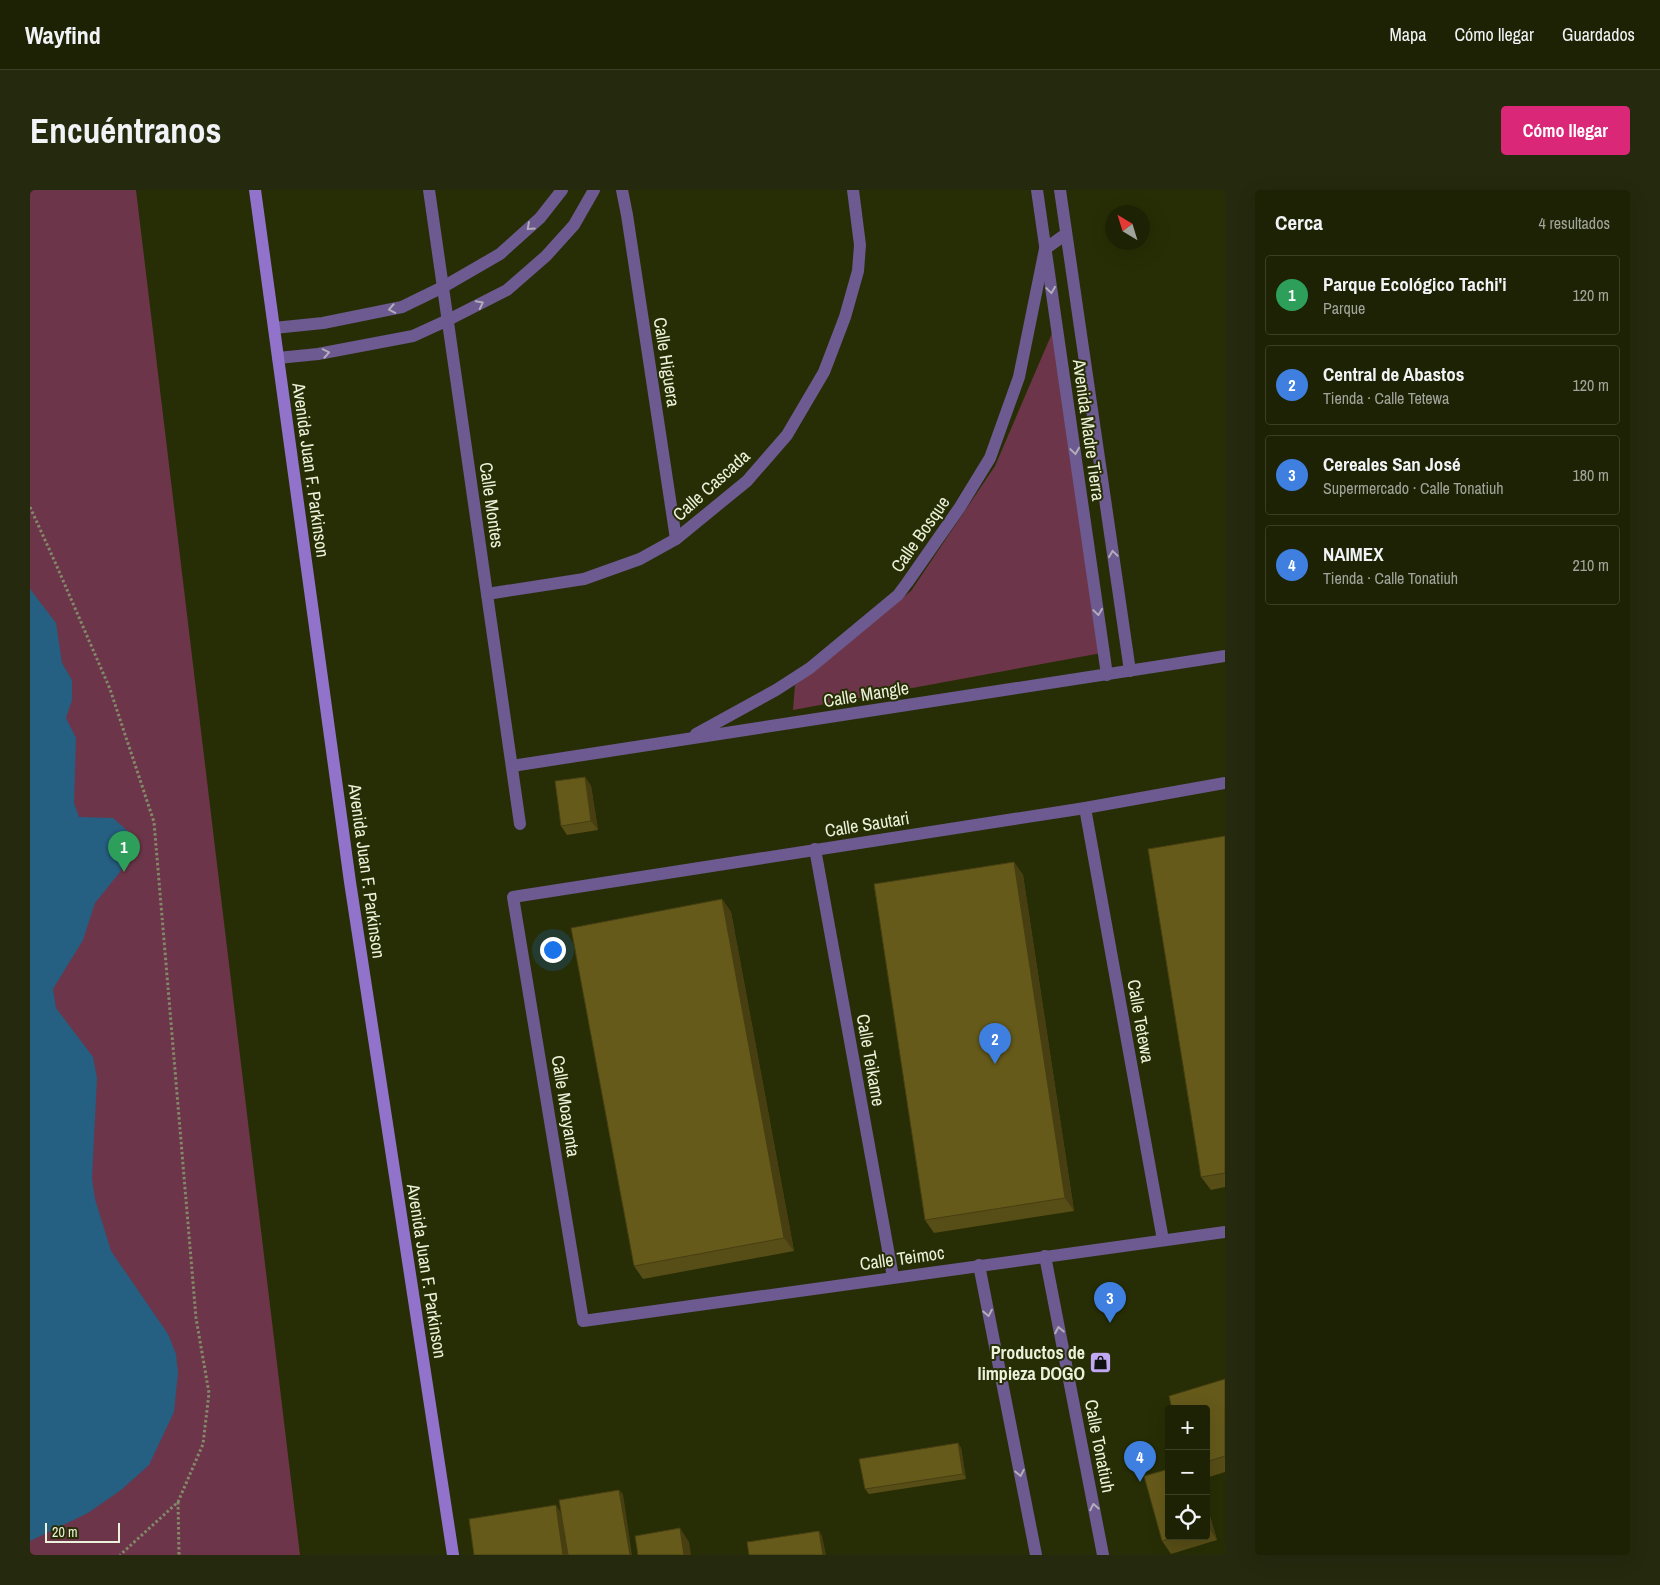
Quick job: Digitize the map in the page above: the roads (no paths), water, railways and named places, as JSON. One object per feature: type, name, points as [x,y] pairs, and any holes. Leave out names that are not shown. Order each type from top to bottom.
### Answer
[{"type":"main road","name":"Avenida Juan F. Parkinson","points":[[255,190],[350,882],[453,1555]]},
{"type":"street","name":"Calle Montes","points":[[429,190],[520,824]]},
{"type":"street","points":[[274,328],[323,323],[402,307],[443,288],[500,254],[540,218],[562,190]]},
{"type":"street","points":[[278,358],[318,354],[413,336],[507,290],[546,256],[574,225],[594,190]]},
{"type":"street","name":"Calle Higuera","points":[[622,190],[676,539]]},
{"type":"street","name":"Calle Cascada","points":[[487,594],[584,579],[640,559],[676,539],[747,481],[787,435],[824,372],[845,317],[858,271],[860,245],[853,190]]},
{"type":"street","name":"Avenida Madre Tierra","points":[[1037,190],[1107,675]]},
{"type":"street","name":"Avenida Madre Tierra","points":[[1060,190],[1130,671]]},
{"type":"street","points":[[1045,249],[1066,234]]},
{"type":"street","name":"Calle Bosque","points":[[687,739],[776,690],[810,668],[898,595],[907,584],[960,507],[990,458],[1019,377],[1045,249]]},
{"type":"street","points":[[1069,410],[1092,406]]},
{"type":"street","name":"Calle Mangle","points":[[512,766],[1225,656]]},
{"type":"street","name":"Calle Sautari","points":[[513,896],[1085,808],[1225,783]]},
{"type":"street","name":"Calle Tetewa","points":[[1085,808],[1163,1240]]},
{"type":"street","name":"Calle Teikame","points":[[815,849],[893,1277]]},
{"type":"street","name":"Calle Moayanta","points":[[513,896],[583,1321]]},
{"type":"street","name":"Calle Teimoc","points":[[583,1321],[1225,1232]]},
{"type":"street","name":"Calle Tonatiuh","points":[[1045,1256],[1103,1555]]},
{"type":"street","points":[[979,1265],[1036,1555]]},
{"type":"water","points":[[30,589],[56,623],[62,663],[72,680],[72,700],[66,718],[76,738],[74,803],[79,817],[113,818],[131,834],[128,854],[120,872],[95,903],[83,940],[53,989],[56,1008],[93,1057],[97,1078],[92,1178],[95,1199],[111,1251],[168,1334],[176,1354],[178,1373],[174,1412],[149,1465],[121,1490],[88,1513],[30,1541]]},
{"type":"place","name":"Parque Ecológico Tachi'i","points":[[124,872]]},
{"type":"place","name":"Central de Abastos","points":[[995,1064]]},
{"type":"place","name":"Cereales San José","points":[[1110,1323]]},
{"type":"place","name":"Productos de limpieza DOGO","points":[[1101,1362]]},
{"type":"place","name":"NAIMEX","points":[[1140,1482]]}]
